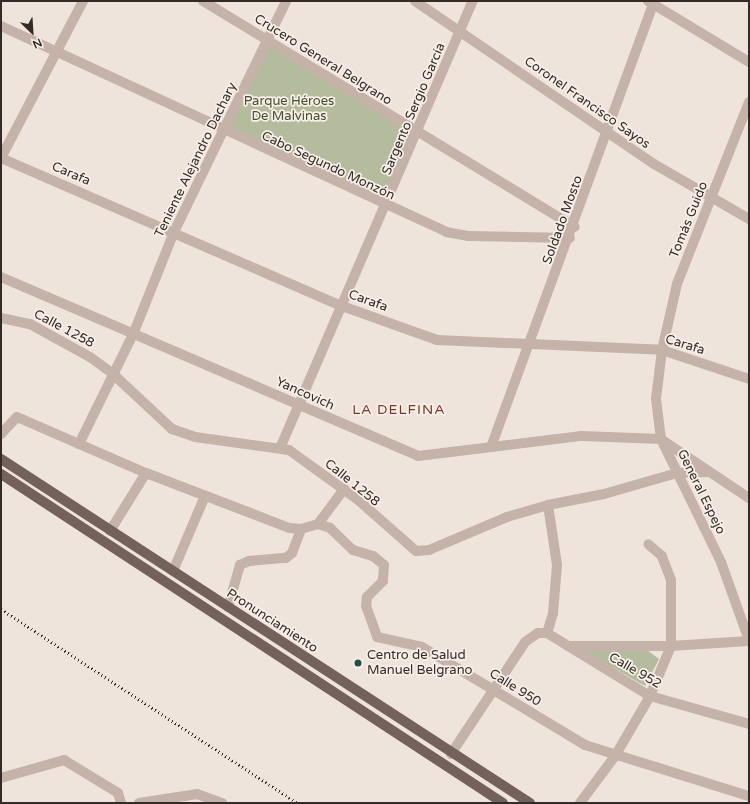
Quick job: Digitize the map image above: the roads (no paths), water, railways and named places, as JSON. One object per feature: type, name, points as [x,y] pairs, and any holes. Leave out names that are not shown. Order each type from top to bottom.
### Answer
[{"type":"main road","name":"Pronunciamiento","points":[[1,459],[451,754],[530,803]]},
{"type":"main road","name":"Pronunciamiento","points":[[1,474],[503,803]]},
{"type":"street","points":[[1,158],[83,1]]},
{"type":"street","name":"Crucero General Belgrano","points":[[203,1],[418,133],[574,226]]},
{"type":"street","name":"Teniente Alejandro Dachary","points":[[79,444],[134,332],[174,232],[225,132],[286,1]]},
{"type":"street","name":"Coronel Francisco Sayos","points":[[415,1],[609,134],[711,199],[749,219]]},
{"type":"street","name":"Sargento Sergio García","points":[[282,446],[342,306],[387,207],[473,1]]},
{"type":"street","points":[[652,2],[749,62]]},
{"type":"street","name":"Soldado Mosto","points":[[491,447],[609,134],[652,2]]},
{"type":"street","name":"Cabo Segundo Monzón","points":[[1,26],[387,207],[457,236],[570,238]]},
{"type":"street","name":"Tomás Guido","points":[[662,350],[677,284],[749,102]]},
{"type":"street","name":"Carafa","points":[[1,158],[342,306],[437,340],[530,346],[662,350],[749,379]]},
{"type":"street","name":"Yancovich","points":[[1,277],[134,332],[299,406],[418,456],[582,436],[661,439]]},
{"type":"street","name":"Calle 1258","points":[[1,318],[30,324],[48,332],[113,374],[164,425],[183,434],[282,446],[344,489],[416,551],[429,550],[507,517],[548,505],[604,494],[677,473],[708,472]]},
{"type":"street","name":"General Espejo","points":[[662,350],[656,399],[661,439],[733,589],[749,640]]},
{"type":"street","points":[[1,434],[17,417],[146,473],[205,496],[301,529],[318,524],[344,489]]},
{"type":"street","points":[[661,439],[708,472],[749,498]]},
{"type":"street","points":[[110,531],[146,473]]},
{"type":"street","points":[[173,571],[205,496]]},
{"type":"street","points":[[451,754],[496,690],[525,642],[542,633],[553,613],[557,565],[548,505]]},
{"type":"street","name":"Calle 950","points":[[318,524],[330,528],[353,550],[373,556],[384,565],[383,581],[367,597],[377,637],[422,647],[496,690],[568,736],[615,756],[749,796]]},
{"type":"street","points":[[228,607],[240,565],[249,561],[286,558],[292,553],[301,529]]},
{"type":"street","points":[[580,803],[615,756],[650,696],[671,646],[671,580],[662,556],[648,544]]},
{"type":"street","name":"Calle 952","points":[[542,633],[568,646],[650,696],[749,724]]},
{"type":"street","points":[[568,646],[671,646],[749,640]]},
{"type":"street","points":[[1,778],[64,760],[118,793],[121,803]]},
{"type":"street","points":[[139,803],[197,794],[222,803]]},
{"type":"railway","points":[[1,609],[298,803]]},
{"type":"place","name":"Centro de Salud Manuel Belgrano","points":[[358,663]]},
{"type":"district","name":"LA DELFINA","points":[[399,410]]},
{"type":"park label","name":"Parque Héroes De Malvinas","points":[[289,110]]}]
